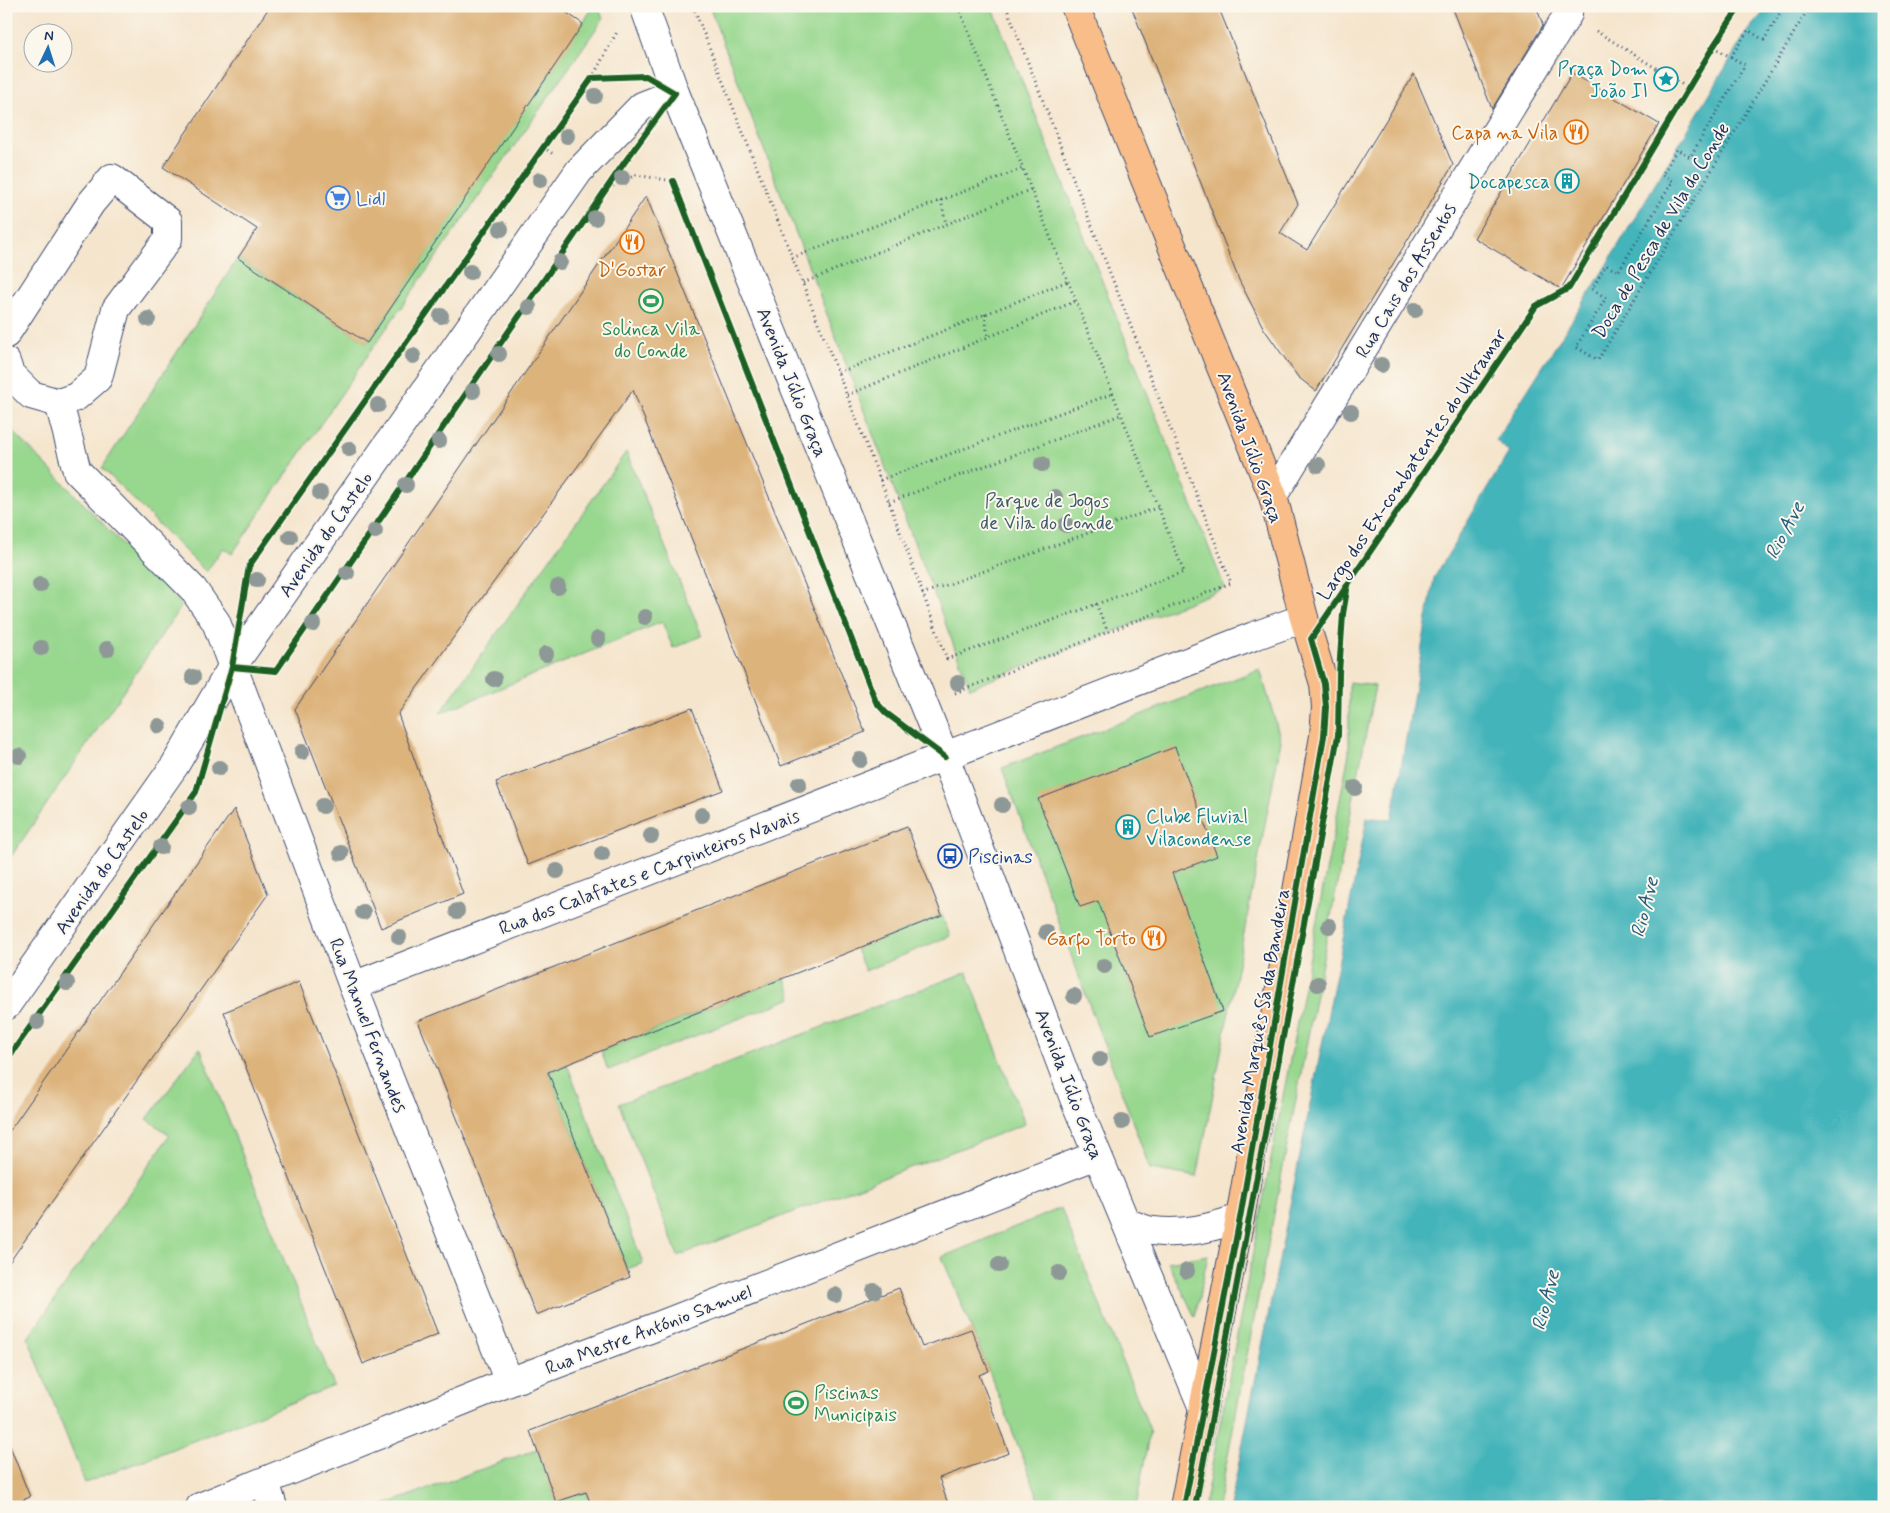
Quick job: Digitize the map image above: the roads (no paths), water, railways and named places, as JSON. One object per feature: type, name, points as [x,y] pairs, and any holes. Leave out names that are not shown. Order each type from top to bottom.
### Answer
[{"type":"main road","name":"Avenida Júlio Graça","points":[[1075,6],[1273,496],[1308,629]]},
{"type":"main road","name":"Avenida Marquês Sá da Bandeira","points":[[1184,1507],[1240,1218],[1324,736],[1326,707],[1324,684],[1308,629]]},
{"type":"street","name":"Avenida Júlio Graça","points":[[644,6],[675,93],[945,756],[1097,1155],[1127,1222],[1203,1408]]},
{"type":"street","name":"Rua Cais dos Assentos","points":[[1273,496],[1566,10]]},
{"type":"street","name":"Avenida do Castelo","points":[[6,1006],[175,765],[232,667],[579,171],[642,106],[675,93]]},
{"type":"street","points":[[6,334],[91,203],[112,178],[168,221],[168,239],[116,309],[98,378],[76,396],[60,403],[32,395],[10,374],[6,362]]},
{"type":"street","name":"Rua Manuel Fernandes","points":[[60,403],[77,471],[193,589],[216,622],[354,986],[510,1382]]},
{"type":"street","points":[[945,756],[1254,636],[1308,629]]},
{"type":"street","name":"Rua dos Calafates e Carpinteiros Navais","points":[[354,986],[945,756]]},
{"type":"street","name":"Rua Mestre António Samuel","points":[[200,1507],[510,1382],[650,1330],[1097,1155]]},
{"type":"street","points":[[1127,1222],[1152,1231],[1180,1232],[1214,1227],[1240,1218]]},
{"type":"street","points":[[265,1481],[272,1507]]},
{"type":"water","name":"Rio Ave","points":[[1769,6],[1884,6],[1884,1507],[1230,1507],[1367,818],[1392,819],[1434,578],[1509,452],[1496,440],[1592,289],[1748,30]]},
{"type":"place","name":"Praça Dom João II","points":[[1666,79]]},
{"type":"place","name":"Capa na Vila","points":[[1576,132]]},
{"type":"place","name":"Docapesca","points":[[1567,181]]},
{"type":"place","name":"Lidl","points":[[338,198]]},
{"type":"place","name":"D'Gostar","points":[[632,242]]},
{"type":"place","name":"Solinca Vila do Conde","points":[[651,301]]},
{"type":"place","name":"Clube Fluvial Vilacondense","points":[[1128,827]]},
{"type":"place","name":"Piscinas","points":[[950,856]]},
{"type":"place","name":"Garfo Torto","points":[[1154,938]]},
{"type":"place","name":"Piscinas Municipais","points":[[796,1403]]},
{"type":"park label","name":"Parque de Jogos de Vila do Conde","points":[[1047,511]]}]
